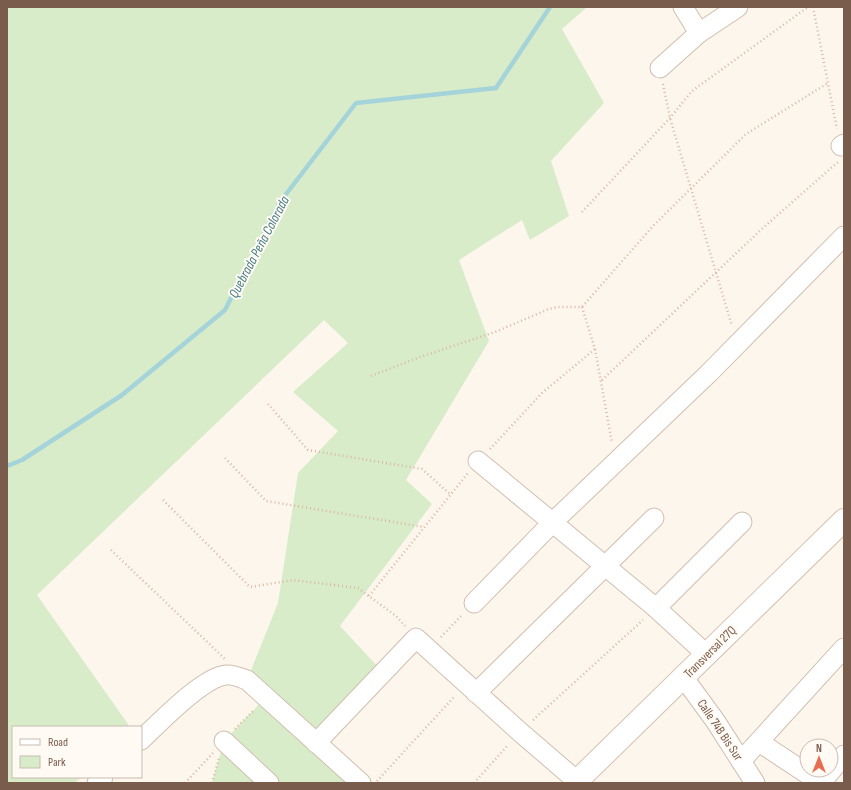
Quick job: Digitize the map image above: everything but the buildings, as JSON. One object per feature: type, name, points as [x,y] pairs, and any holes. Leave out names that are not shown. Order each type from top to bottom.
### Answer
[{"type":"street","points":[[683,7],[699,34]]},
{"type":"street","points":[[660,68],[699,34],[738,7]]},
{"type":"street","points":[[474,603],[553,522],[670,411],[844,236]]},
{"type":"street","points":[[478,461],[656,608],[707,654]]},
{"type":"street","points":[[471,688],[605,566],[654,518]]},
{"type":"street","name":"Transversal 27Q","points":[[576,782],[844,520]]},
{"type":"street","points":[[656,608],[742,522]]},
{"type":"street","points":[[316,743],[423,644],[576,782]]},
{"type":"street","points":[[741,761],[844,648]]},
{"type":"street","points":[[142,739],[202,685],[214,678],[227,674],[247,680],[361,783]]},
{"type":"street","name":"Calle 74B Bis Sur","points":[[684,678],[716,722],[755,783]]},
{"type":"street","points":[[224,741],[269,783]]},
{"type":"street","points":[[758,742],[821,783],[844,755]]},
{"type":"path","points":[[582,212],[670,118],[692,91],[808,7]]},
{"type":"path","points":[[602,380],[716,271],[844,157],[812,7]]},
{"type":"path","points":[[660,68],[670,118],[737,343]]},
{"type":"path","points":[[371,376],[420,357],[495,332],[549,309],[582,306],[653,226],[746,134],[828,83]]},
{"type":"path","points":[[582,306],[595,349],[602,380],[615,462]]},
{"type":"path","points":[[268,404],[308,450],[422,469],[451,495]]},
{"type":"path","points":[[226,458],[266,502],[424,527]]},
{"type":"path","points":[[163,500],[250,587],[293,580],[358,588],[396,616],[423,644],[474,603]]},
{"type":"path","points":[[111,550],[247,680]]},
{"type":"path","points":[[474,783],[520,732],[656,608]]},
{"type":"path","points":[[375,783],[471,688]]},
{"type":"path","points":[[212,783],[224,741]]},
{"type":"green space","points":[[7,7],[587,7],[562,29],[604,103],[551,161],[569,216],[530,240],[522,220],[459,260],[489,341],[406,480],[432,504],[340,626],[380,669],[309,741],[354,783],[212,783],[224,741],[265,698],[247,680],[278,603],[298,473],[338,431],[293,392],[348,343],[324,320],[37,595],[129,726],[12,726],[12,778],[81,778],[74,783],[7,783]]},
{"type":"waterway","name":"Quebrada Peña Colorada","points":[[7,466],[22,460],[122,395],[225,310],[280,202],[356,103],[496,88],[550,7]]}]
